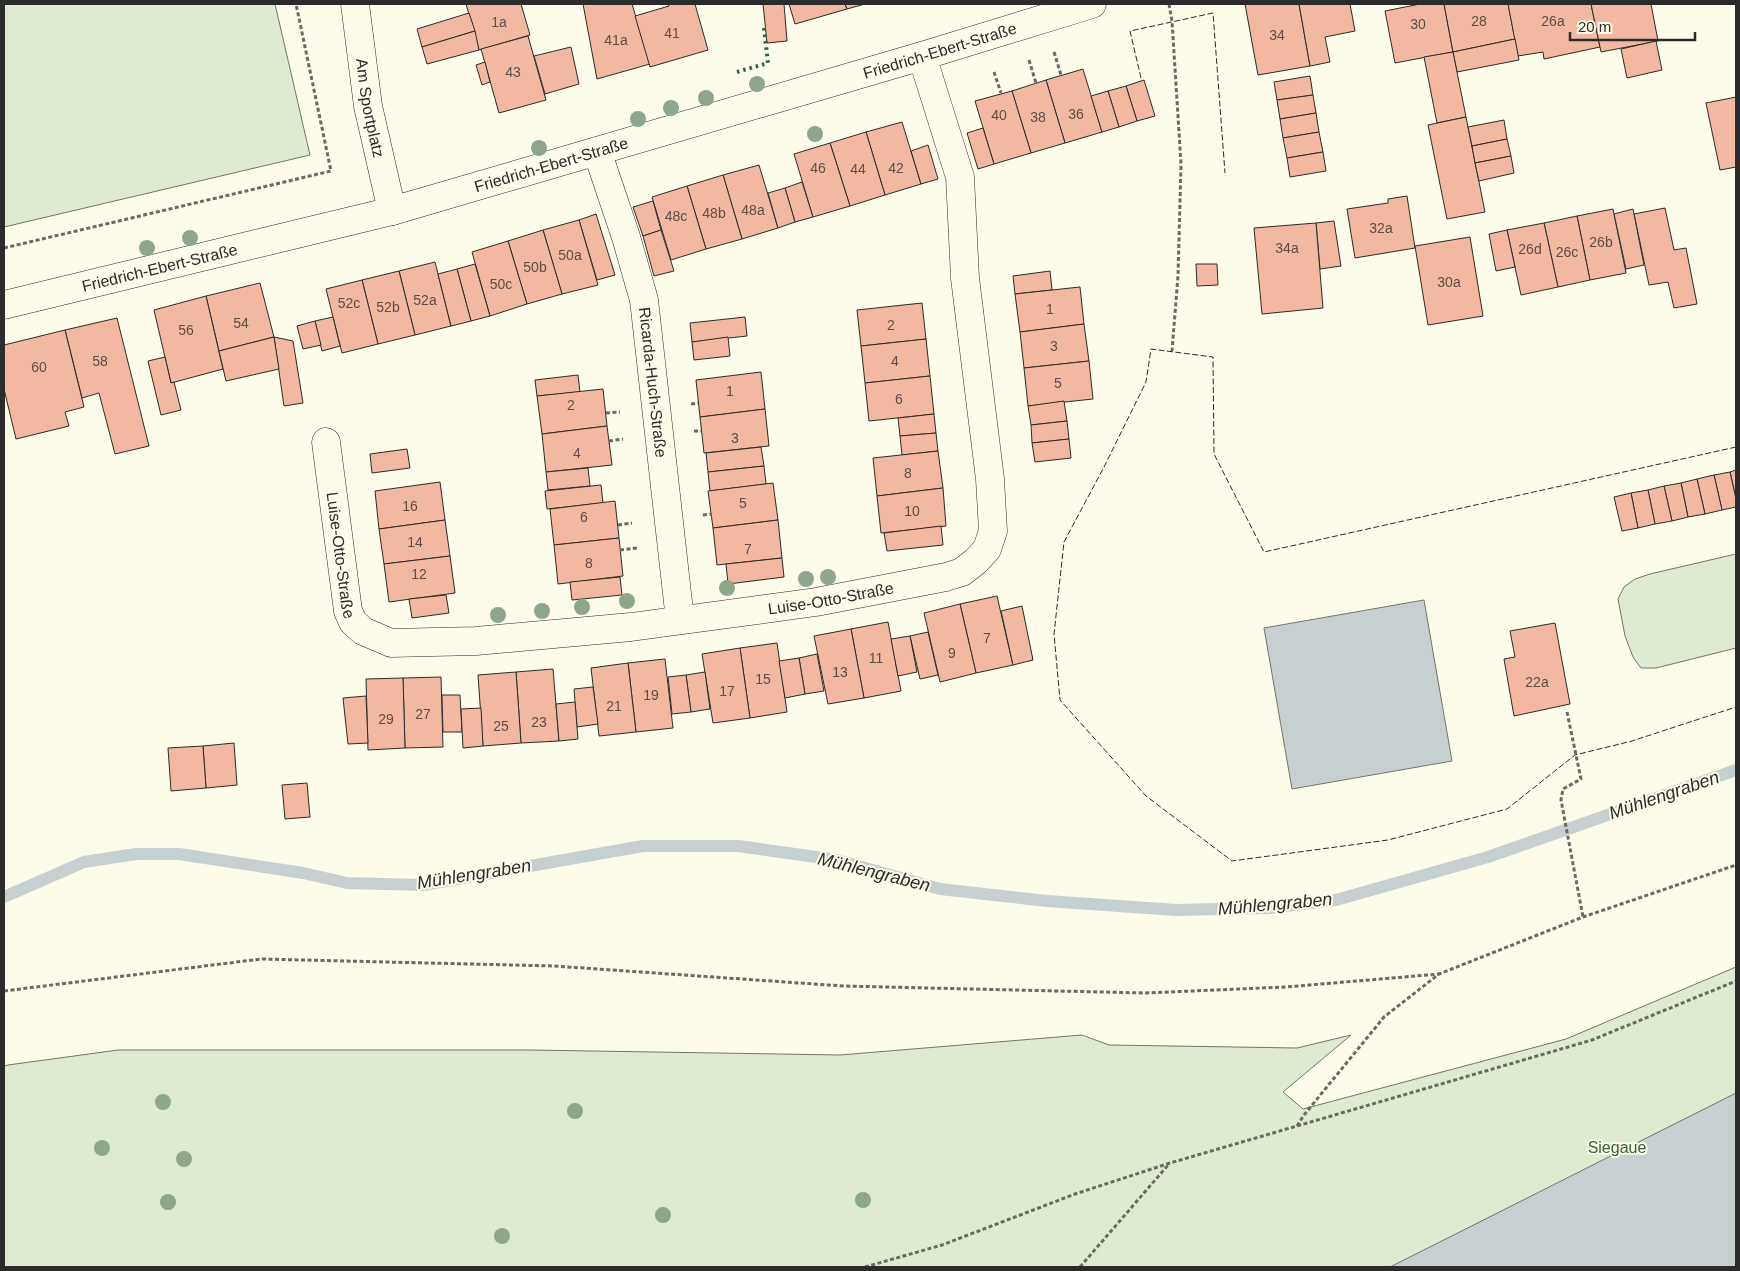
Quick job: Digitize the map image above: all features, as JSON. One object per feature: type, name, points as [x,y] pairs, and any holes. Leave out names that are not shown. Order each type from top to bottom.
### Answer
[{"type":"street","name":"Am Sportplatz","points":[[355,4],[368,106],[392,211]]},
{"type":"street","name":"Friedrich-Ebert-Straße","points":[[4,305],[392,211],[922,56],[1092,4]]},
{"type":"street","name":"Luise-Otto-Straße","points":[[326,442],[348,611],[353,622],[363,632],[391,643],[476,640],[581,632],[680,620],[816,602],[962,572],[988,549],[993,531],[990,479],[965,278],[960,178],[922,56]]},
{"type":"street","name":"Ricarda-Huch-Straße","points":[[597,151],[626,237],[644,300],[680,620]]},
{"type":"path","points":[[4,248],[331,170],[296,4]]},
{"type":"path","points":[[1169,4],[1172,21],[1181,164],[1178,276],[1172,351]]},
{"type":"path","points":[[1567,712],[1581,779],[1563,789],[1561,800],[1583,917]]},
{"type":"path","points":[[1296,1127],[1384,1017],[1439,974],[1583,917],[1736,864]]},
{"type":"path","points":[[4,992],[261,959],[554,966],[843,986],[1145,993],[1286,987],[1439,974]]},
{"type":"path","points":[[865,1267],[942,1245],[1075,1194],[1170,1163],[1592,1040],[1736,981]]},
{"type":"path","points":[[1080,1267],[1170,1163]]},
{"type":"green space","points":[[4,4],[275,4],[310,155],[4,227]]},
{"type":"green space","points":[[1736,554],[1736,648],[1656,668],[1641,668],[1633,657],[1625,636],[1618,599],[1624,587],[1635,579],[1650,574]]},
{"type":"green space","name":"Siegaue","points":[[1736,967],[1736,1267],[4,1267],[4,1066],[8,1065],[118,1050],[530,1050],[840,1055],[1082,1035],[1109,1045],[1297,1048],[1351,1035],[1283,1092],[1303,1109],[1566,1039]]},
{"type":"shaded area","points":[[1424,600],[1452,761],[1292,789],[1264,628]]},
{"type":"shaded area","points":[[1736,1093],[1736,1267],[1390,1267]]},
{"type":"building","points":[[466,4],[521,4],[530,35],[479,50]]},
{"type":"building","points":[[583,4],[632,4],[650,64],[597,79]]},
{"type":"building","points":[[668,4],[695,4],[708,50],[650,67],[635,16],[669,6]]},
{"type":"building","points":[[763,4],[784,4],[787,41],[767,43]]},
{"type":"building","points":[[789,4],[845,4],[847,9],[795,24]]},
{"type":"building","points":[[845,4],[865,4],[847,9]]},
{"type":"building","points":[[1245,4],[1299,4],[1310,66],[1258,75]]},
{"type":"building","points":[[1299,4],[1350,4],[1355,31],[1325,37],[1330,62],[1310,66]]},
{"type":"building","points":[[1420,4],[1444,4],[1453,52],[1395,63],[1385,11]]},
{"type":"building","points":[[1444,4],[1508,4],[1515,39],[1453,52]]},
{"type":"building","points":[[1508,4],[1591,4],[1600,47],[1544,59],[1543,52],[1518,56]]},
{"type":"building","points":[[1591,4],[1651,4],[1658,41],[1601,52]]},
{"type":"building","points":[[469,13],[475,31],[422,47],[417,29]]},
{"type":"building","points":[[475,31],[479,50],[427,64],[422,47]]},
{"type":"building","points":[[528,36],[546,100],[499,113],[481,49]]},
{"type":"building","points":[[1515,39],[1519,60],[1457,72],[1453,52]]},
{"type":"building","points":[[1656,41],[1662,70],[1627,78],[1621,49]]},
{"type":"building","points":[[571,47],[579,84],[545,94],[534,56]]},
{"type":"building","points":[[1453,52],[1466,117],[1437,123],[1424,57]]},
{"type":"building","points":[[485,62],[490,82],[482,85],[476,65]]},
{"type":"building","points":[[1083,69],[1102,132],[1065,143],[1046,80]]},
{"type":"building","points":[[1310,76],[1313,95],[1277,100],[1274,82]]},
{"type":"building","points":[[1046,80],[1065,143],[1031,153],[1012,91]]},
{"type":"building","points":[[1144,80],[1155,116],[1137,121],[1126,86]]},
{"type":"building","points":[[1126,86],[1137,121],[1119,127],[1108,91]]},
{"type":"building","points":[[1012,91],[1031,153],[994,164],[975,101]]},
{"type":"building","points":[[1108,91],[1119,127],[1102,132],[1091,96]]},
{"type":"building","points":[[1313,95],[1316,113],[1280,119],[1277,100]]},
{"type":"building","points":[[1736,97],[1736,167],[1720,170],[1706,103]]},
{"type":"building","points":[[1316,113],[1319,132],[1283,138],[1280,119]]},
{"type":"building","points":[[1466,117],[1485,212],[1447,219],[1428,125]]},
{"type":"building","points":[[1504,120],[1507,139],[1472,146],[1468,127]]},
{"type":"building","points":[[902,122],[921,184],[885,195],[866,132]]},
{"type":"building","points":[[983,128],[994,164],[978,169],[967,133]]},
{"type":"building","points":[[866,132],[885,195],[850,206],[830,143]]},
{"type":"building","points":[[1319,132],[1323,152],[1287,158],[1283,138]]},
{"type":"building","points":[[1507,139],[1511,156],[1475,163],[1472,146]]},
{"type":"building","points":[[830,143],[850,206],[813,217],[794,154]]},
{"type":"building","points":[[928,145],[938,179],[921,184],[911,151]]},
{"type":"building","points":[[1323,152],[1326,171],[1290,177],[1287,158]]},
{"type":"building","points":[[1511,156],[1514,173],[1479,181],[1475,163]]},
{"type":"building","points":[[759,165],[778,228],[742,239],[723,175]]},
{"type":"building","points":[[723,175],[742,239],[706,249],[687,186]]},
{"type":"building","points":[[802,182],[813,217],[795,222],[785,188]]},
{"type":"building","points":[[687,186],[706,249],[671,260],[652,197]]},
{"type":"building","points":[[785,188],[795,222],[778,228],[768,193]]},
{"type":"building","points":[[1407,196],[1415,248],[1355,258],[1347,209],[1388,203],[1388,199]]},
{"type":"building","points":[[653,201],[661,230],[643,236],[633,207]]},
{"type":"building","points":[[1665,208],[1674,250],[1686,248],[1697,304],[1674,308],[1668,282],[1649,285],[1634,214]]},
{"type":"building","points":[[1613,209],[1626,273],[1590,280],[1577,216]]},
{"type":"building","points":[[1633,209],[1644,265],[1626,269],[1614,214]]},
{"type":"building","points":[[596,214],[615,275],[597,280],[579,220]]},
{"type":"building","points":[[1577,216],[1590,280],[1558,287],[1544,223]]},
{"type":"building","points":[[579,220],[598,285],[562,294],[543,230]]},
{"type":"building","points":[[1334,221],[1341,266],[1320,269],[1316,223]]},
{"type":"building","points":[[1316,223],[1323,308],[1262,314],[1254,228]]},
{"type":"building","points":[[1544,223],[1558,287],[1521,295],[1507,230]]},
{"type":"building","points":[[543,230],[562,294],[527,304],[508,241]]},
{"type":"building","points":[[661,230],[674,271],[654,276],[643,236]]},
{"type":"building","points":[[1507,230],[1515,267],[1496,271],[1489,234]]},
{"type":"building","points":[[1470,237],[1483,316],[1428,325],[1415,246]]},
{"type":"building","points":[[508,241],[527,304],[490,316],[472,252]]},
{"type":"building","points":[[435,262],[451,326],[415,335],[399,271]]},
{"type":"building","points":[[475,264],[490,316],[471,321],[457,269]]},
{"type":"building","points":[[1196,264],[1217,264],[1218,285],[1197,286]]},
{"type":"building","points":[[457,269],[471,321],[451,326],[438,274]]},
{"type":"building","points":[[399,271],[415,335],[378,344],[362,280]]},
{"type":"building","points":[[1050,271],[1052,290],[1015,294],[1013,276]]},
{"type":"building","points":[[362,280],[378,344],[342,353],[326,289]]},
{"type":"building","points":[[260,283],[274,337],[219,351],[206,296]]},
{"type":"building","points":[[1080,287],[1084,324],[1020,332],[1015,294]]},
{"type":"building","points":[[206,296],[223,369],[171,383],[154,310]]},
{"type":"building","points":[[922,303],[926,339],[861,346],[857,310]]},
{"type":"building","points":[[333,317],[340,346],[322,351],[315,321]]},
{"type":"building","points":[[745,317],[747,336],[692,342],[690,323]]},
{"type":"building","points":[[117,318],[149,446],[115,454],[99,393],[82,398],[65,330]]},
{"type":"building","points":[[315,321],[321,345],[303,349],[297,326]]},
{"type":"building","points":[[1084,324],[1089,361],[1024,368],[1020,332]]},
{"type":"building","points":[[65,330],[84,407],[65,412],[69,426],[16,439],[4,389],[4,345]]},
{"type":"building","points":[[274,337],[293,341],[303,403],[284,406]]},
{"type":"building","points":[[274,337],[279,369],[226,381],[219,351]]},
{"type":"building","points":[[728,337],[730,356],[694,360],[692,342]]},
{"type":"building","points":[[926,339],[930,376],[865,383],[861,346]]},
{"type":"building","points":[[165,357],[171,383],[174,382],[181,410],[161,415],[148,361]]},
{"type":"building","points":[[1089,361],[1093,399],[1028,406],[1024,368]]},
{"type":"building","points":[[761,372],[765,409],[700,417],[696,380]]},
{"type":"building","points":[[578,375],[580,392],[537,396],[535,380]]},
{"type":"building","points":[[930,376],[934,414],[869,421],[865,383]]},
{"type":"building","points":[[603,389],[607,426],[542,434],[537,396]]},
{"type":"building","points":[[1064,401],[1067,421],[1031,425],[1028,406]]},
{"type":"building","points":[[765,409],[769,446],[704,453],[700,417]]},
{"type":"building","points":[[934,414],[936,433],[900,436],[898,418]]},
{"type":"building","points":[[1067,421],[1069,439],[1032,443],[1031,425]]},
{"type":"building","points":[[607,426],[612,465],[546,472],[542,434]]},
{"type":"building","points":[[936,433],[938,451],[902,455],[900,436]]},
{"type":"building","points":[[1069,439],[1071,458],[1035,462],[1032,443]]},
{"type":"building","points":[[761,447],[764,466],[708,472],[706,453]]},
{"type":"building","points":[[407,449],[410,468],[372,473],[370,454]]},
{"type":"building","points":[[938,451],[943,488],[877,496],[873,458]]},
{"type":"building","points":[[764,466],[766,484],[710,491],[708,472]]},
{"type":"building","points":[[588,468],[590,486],[548,490],[546,472]]},
{"type":"building","points":[[1736,470],[1736,499],[1730,472]]},
{"type":"building","points":[[1730,472],[1736,507],[1722,510],[1714,475]]},
{"type":"building","points":[[1714,475],[1722,510],[1705,514],[1697,479]]},
{"type":"building","points":[[1697,479],[1705,514],[1688,517],[1681,483]]},
{"type":"building","points":[[440,482],[445,520],[379,529],[375,491]]},
{"type":"building","points":[[773,483],[778,520],[713,528],[708,491]]},
{"type":"building","points":[[1681,483],[1688,517],[1672,521],[1664,486]]},
{"type":"building","points":[[601,485],[603,503],[547,509],[545,491]]},
{"type":"building","points":[[1664,486],[1672,521],[1655,524],[1648,490]]},
{"type":"building","points":[[943,488],[946,526],[881,533],[877,496]]},
{"type":"building","points":[[1648,490],[1655,524],[1638,528],[1631,493]]},
{"type":"building","points":[[1631,493],[1638,528],[1622,531],[1614,497]]},
{"type":"building","points":[[615,501],[619,538],[554,545],[550,509]]},
{"type":"building","points":[[445,520],[450,556],[384,564],[379,529]]},
{"type":"building","points":[[778,520],[782,558],[717,565],[713,528]]},
{"type":"building","points":[[941,526],[943,545],[887,551],[884,533]]},
{"type":"building","points":[[619,538],[623,576],[558,584],[554,545]]},
{"type":"building","points":[[450,556],[455,593],[389,602],[384,564]]},
{"type":"building","points":[[782,558],[784,577],[728,584],[726,564]]},
{"type":"building","points":[[620,577],[622,595],[572,600],[570,582]]},
{"type":"building","points":[[446,595],[449,613],[412,618],[409,599]]},
{"type":"building","points":[[997,596],[1013,665],[976,673],[960,604]]},
{"type":"building","points":[[960,604],[976,673],[940,682],[924,613]]},
{"type":"building","points":[[1022,606],[1033,660],[1013,665],[1001,611]]},
{"type":"building","points":[[888,622],[901,691],[864,698],[851,629]]},
{"type":"building","points":[[1555,623],[1570,704],[1514,716],[1504,659],[1515,657],[1510,631]]},
{"type":"building","points":[[851,629],[864,698],[828,704],[814,636]]},
{"type":"building","points":[[928,632],[938,675],[920,679],[910,636]]},
{"type":"building","points":[[910,636],[917,672],[898,676],[891,639]]},
{"type":"building","points":[[777,643],[787,712],[750,718],[740,648]]},
{"type":"building","points":[[740,648],[750,718],[713,723],[702,654]]},
{"type":"building","points":[[817,654],[824,691],[805,694],[799,658]]},
{"type":"building","points":[[799,658],[805,694],[785,698],[779,661]]},
{"type":"building","points":[[665,659],[673,728],[636,732],[628,663]]},
{"type":"building","points":[[628,663],[636,732],[599,736],[591,668]]},
{"type":"building","points":[[553,669],[559,741],[521,743],[516,672]]},
{"type":"building","points":[[516,672],[521,743],[483,746],[478,675]]},
{"type":"building","points":[[705,672],[710,709],[691,712],[686,675]]},
{"type":"building","points":[[686,675],[691,712],[672,714],[668,677]]},
{"type":"building","points":[[441,677],[443,747],[405,748],[403,678]]},
{"type":"building","points":[[403,678],[405,748],[368,750],[366,679]]},
{"type":"building","points":[[593,687],[598,724],[577,727],[574,689]]},
{"type":"building","points":[[442,695],[460,695],[462,732],[443,732]]},
{"type":"building","points":[[366,696],[368,743],[348,744],[343,698]]},
{"type":"building","points":[[575,702],[578,739],[559,741],[556,704]]},
{"type":"building","points":[[481,708],[483,746],[463,748],[461,709]]},
{"type":"building","points":[[234,743],[237,785],[206,788],[203,746]]},
{"type":"building","points":[[203,746],[206,788],[171,791],[168,748]]},
{"type":"building","points":[[307,783],[310,817],[285,819],[282,785]]},
{"type":"waterway","name":"Mühlengraben","points":[[4,897],[84,862],[136,854],[179,854],[303,873],[347,883],[423,885],[643,846],[738,846],[837,860],[940,889],[1047,901],[1176,910],[1269,908],[1336,900],[1488,857],[1736,770]]},
{"type":"hedge","points":[[737,72],[768,63],[764,28]]},
{"type":"fence","points":[[1141,78],[1130,31],[1213,13],[1225,173]]},
{"type":"fence","points":[[1736,447],[1264,552],[1214,454],[1213,357],[1151,349],[1146,382],[1064,542],[1054,634],[1060,700],[1146,796],[1232,861],[1388,840],[1507,809],[1575,755],[1632,741],[1736,707]]}]
